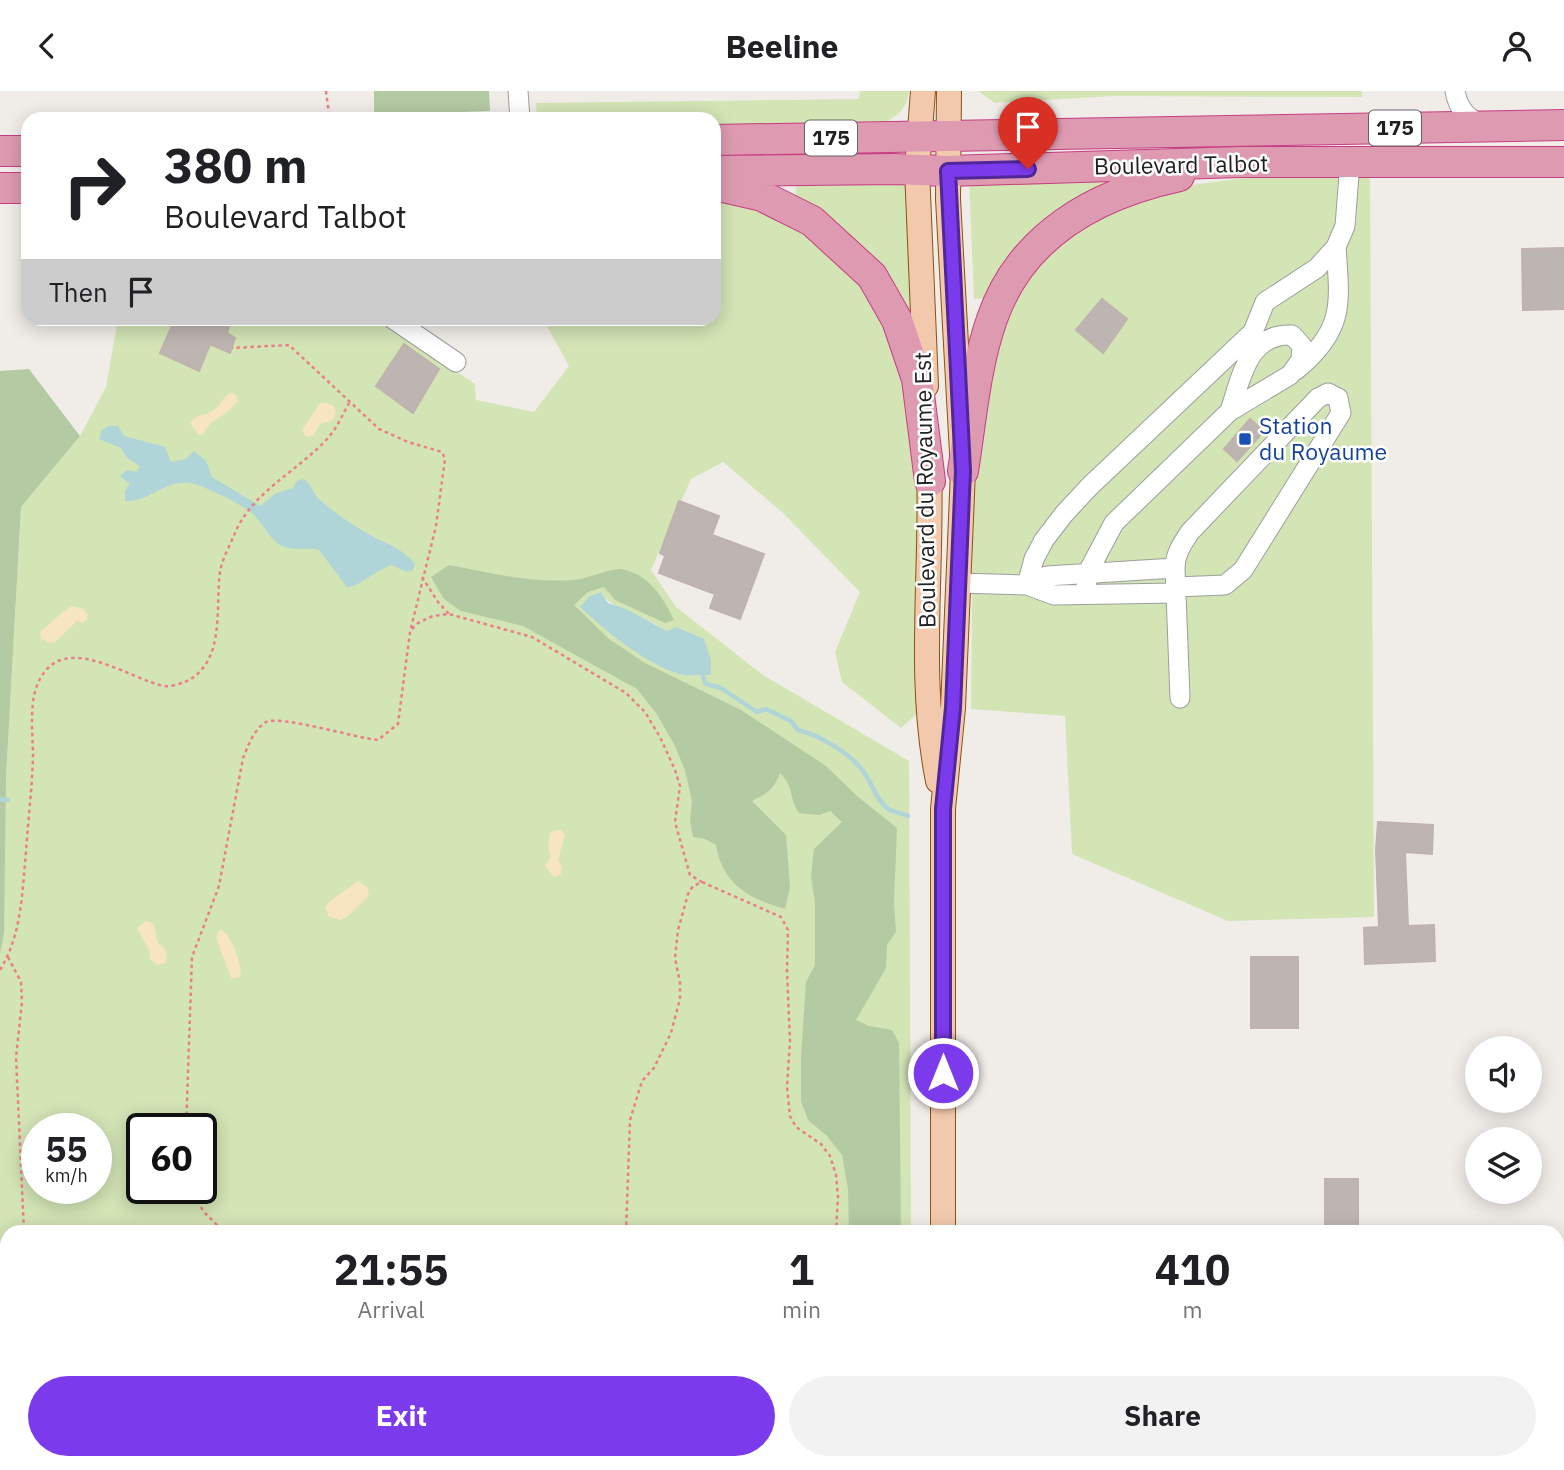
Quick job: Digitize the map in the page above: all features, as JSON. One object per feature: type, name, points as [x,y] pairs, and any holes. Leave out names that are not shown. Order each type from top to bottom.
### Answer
[{"type":"highway","name":"Boulevard Talbot","points":[[721,140],[1564,125]]},
{"type":"highway","points":[[0,151],[21,151]]},
{"type":"highway","name":"Boulevard Talbot","points":[[721,171],[948,171],[1241,162],[1564,162]]},
{"type":"highway","points":[[963,471],[979,372],[992,319],[1010,279],[1032,249],[1055,228],[1096,205],[1141,186],[1241,162]]},
{"type":"highway","points":[[721,187],[762,196],[812,221],[872,276],[897,320],[917,379],[930,481]]},
{"type":"highway","points":[[0,188],[21,188]]},
{"type":"main road","points":[[923,91],[933,136]]},
{"type":"main road","points":[[933,136],[949,91]]},
{"type":"main road","name":"Boulevard du Royaume Est","points":[[933,136],[917,169],[930,481],[926,685],[933,757],[943,809]]},
{"type":"main road","name":"Boulevard du Royaume Est","points":[[933,136],[948,171],[963,471],[953,708],[943,809],[943,1225]]},
{"type":"lane","points":[[518,91],[520,112]]},
{"type":"lane","points":[[1455,91],[1462,111],[1479,123],[1490,125]]},
{"type":"lane","points":[[1027,585],[1034,559],[1044,540],[1090,486],[1253,332],[1265,302],[1317,268],[1336,247],[1345,226],[1350,162]]},
{"type":"lane","points":[[1085,594],[1088,572],[1114,523],[1230,411],[1290,375],[1315,354],[1336,318],[1339,301],[1336,247]]},
{"type":"lane","points":[[403,326],[456,362]]},
{"type":"lane","points":[[1230,411],[1246,364],[1265,341],[1279,334],[1292,335],[1302,346],[1300,360],[1290,375]]},
{"type":"lane","points":[[1027,585],[1046,576],[1088,572],[1176,583],[1225,585],[1243,570],[1341,414],[1338,398],[1328,393],[1308,407],[1190,532],[1178,550],[1176,583],[1180,698]]},
{"type":"lane","points":[[958,583],[1027,585],[1054,595],[1176,583]]},
{"type":"path","points":[[326,91],[330,112]]},
{"type":"path","points":[[187,1113],[192,957],[219,886],[237,779],[250,741],[259,727],[268,721],[288,722],[378,740],[398,724],[410,632],[436,526],[445,459],[442,452],[408,442],[379,429],[289,345],[232,348]]},
{"type":"path","points":[[0,970],[8,957],[16,933],[23,899],[32,779],[34,702],[39,680],[50,665],[68,658],[89,659],[167,687],[187,681],[205,665],[214,647],[220,570],[239,524],[253,504],[325,441],[337,427],[349,403]]},
{"type":"path","points":[[422,576],[449,614]]},
{"type":"path","points":[[410,632],[418,623],[433,616],[449,614],[532,637],[626,693],[645,712],[660,737],[680,786],[675,822],[691,875],[781,916],[788,930],[790,1041],[787,1087],[790,1116],[796,1128],[821,1144],[830,1156],[838,1196],[836,1225]]},
{"type":"path","points":[[626,1225],[630,1120],[642,1081],[654,1068],[671,1033],[680,999],[675,958],[681,919],[688,894],[693,886],[702,882]]},
{"type":"path","points":[[8,957],[21,982],[22,1002],[16,1056],[24,1225]]},
{"type":"path","points":[[200,1204],[217,1225]]},
{"type":"green space","points":[[374,91],[489,91],[490,111],[374,112]]},
{"type":"green space","points":[[860,91],[909,91],[901,111],[883,124],[721,124],[721,112],[537,112],[536,103],[859,99]]},
{"type":"green space","points":[[978,91],[1362,91],[1362,97],[1112,96],[995,103]]},
{"type":"green space","points":[[1370,174],[1374,917],[1228,921],[1072,854],[1065,716],[971,709],[973,510],[982,421],[999,331],[1019,279],[1058,239],[1107,212],[1185,186],[1258,176]]},
{"type":"green space","points":[[1102,177],[1103,195],[990,298],[974,299],[969,179]]},
{"type":"green space","points":[[917,179],[918,309],[902,310],[794,202],[797,181]]},
{"type":"green space","points":[[721,199],[779,214],[850,261],[893,331],[916,446],[920,520],[920,711],[901,728],[842,682],[835,652],[860,592],[782,512],[723,462],[691,479],[651,570],[676,607],[763,675],[909,761],[911,1225],[0,1225],[0,784],[6,778],[21,507],[80,436],[106,387],[117,326],[388,326],[475,384],[476,400],[534,412],[569,366],[547,326],[721,326]],"holes":[[[601,592],[614,605],[666,631],[702,674],[681,675],[590,596]]]},
{"type":"green space","points":[[29,369],[80,436],[21,507],[6,778],[4,933],[0,954],[0,371]]},
{"type":"green space","points":[[449,565],[542,580],[574,580],[617,569],[640,576],[660,595],[674,620],[665,623],[615,600],[604,587],[588,592],[574,605],[609,639],[645,663],[741,710],[826,766],[857,796],[897,828],[894,902],[896,932],[887,945],[886,968],[856,1020],[869,1026],[892,1030],[899,1043],[901,1225],[849,1225],[848,1189],[842,1155],[827,1136],[808,1120],[801,1101],[806,982],[815,965],[815,903],[811,875],[814,849],[842,822],[830,811],[819,815],[799,813],[788,783],[780,773],[769,790],[752,801],[786,835],[790,887],[785,909],[749,894],[731,880],[719,859],[716,845],[693,837],[690,821],[692,801],[685,770],[656,713],[637,689],[523,626],[461,611],[444,599],[431,577]]},
{"type":"sand","points":[[230,393],[235,394],[238,400],[210,424],[203,435],[199,435],[190,423],[214,410]]},
{"type":"sand","points":[[320,403],[334,406],[336,413],[333,420],[320,424],[313,436],[306,437],[302,430]]},
{"type":"sand","points":[[72,606],[84,609],[88,615],[86,620],[82,623],[77,621],[54,643],[41,638],[40,632]]},
{"type":"sand","points":[[562,830],[565,835],[558,860],[562,867],[561,874],[554,877],[545,866],[551,856],[548,848],[550,833]]},
{"type":"sand","points":[[358,881],[367,887],[369,896],[341,920],[329,917],[325,907]]},
{"type":"sand","points":[[146,921],[154,926],[158,943],[166,951],[166,963],[157,965],[150,959],[149,950],[137,928]]},
{"type":"sand","points":[[221,929],[232,944],[239,964],[241,976],[232,979],[216,936]]},
{"type":"water","points":[[108,426],[118,426],[124,436],[165,447],[171,462],[186,459],[194,451],[206,461],[212,477],[260,506],[275,494],[293,488],[297,481],[303,479],[317,498],[338,514],[404,553],[415,564],[413,570],[407,572],[391,565],[347,587],[319,550],[282,546],[248,510],[213,491],[190,483],[173,484],[133,501],[125,501],[125,491],[130,484],[120,476],[127,470],[136,472],[140,466],[127,458],[121,448],[99,439],[102,430]]},
{"type":"water","points":[[601,592],[608,603],[626,609],[667,631],[676,627],[704,639],[711,660],[711,675],[683,675],[666,669],[614,636],[580,607],[590,596]]},
{"type":"building","points":[[1564,248],[1564,309],[1523,310],[1522,249]]},
{"type":"building","points":[[1102,299],[1127,319],[1103,353],[1076,330]]},
{"type":"building","points":[[172,326],[229,326],[227,333],[235,338],[230,353],[210,344],[199,371],[160,353]]},
{"type":"building","points":[[404,344],[439,369],[413,413],[376,386]]},
{"type":"building","points":[[1250,419],[1264,431],[1237,461],[1224,449]]},
{"type":"building","points":[[679,501],[719,516],[712,535],[764,554],[740,619],[710,608],[715,594],[659,573],[665,556],[660,553]]},
{"type":"building","points":[[1378,822],[1433,825],[1432,854],[1405,852],[1408,926],[1434,925],[1435,961],[1365,964],[1364,928],[1379,927],[1376,850]]},
{"type":"building","points":[[1251,957],[1298,957],[1298,1028],[1251,1028]]},
{"type":"building","points":[[1325,1179],[1358,1179],[1358,1225],[1325,1225]]},
{"type":"waterway","points":[[702,674],[706,684],[721,688],[757,712],[766,709],[791,721],[798,730],[824,740],[842,751],[863,771],[887,808],[908,816]]},
{"type":"waterway","points":[[0,799],[8,800]]},
{"type":"place","name":"Station du Royaume","points":[[1245,439]]},
{"type":"route","points":[[943,1073],[943,809],[953,708],[963,471],[948,171],[1028,169]]}]
